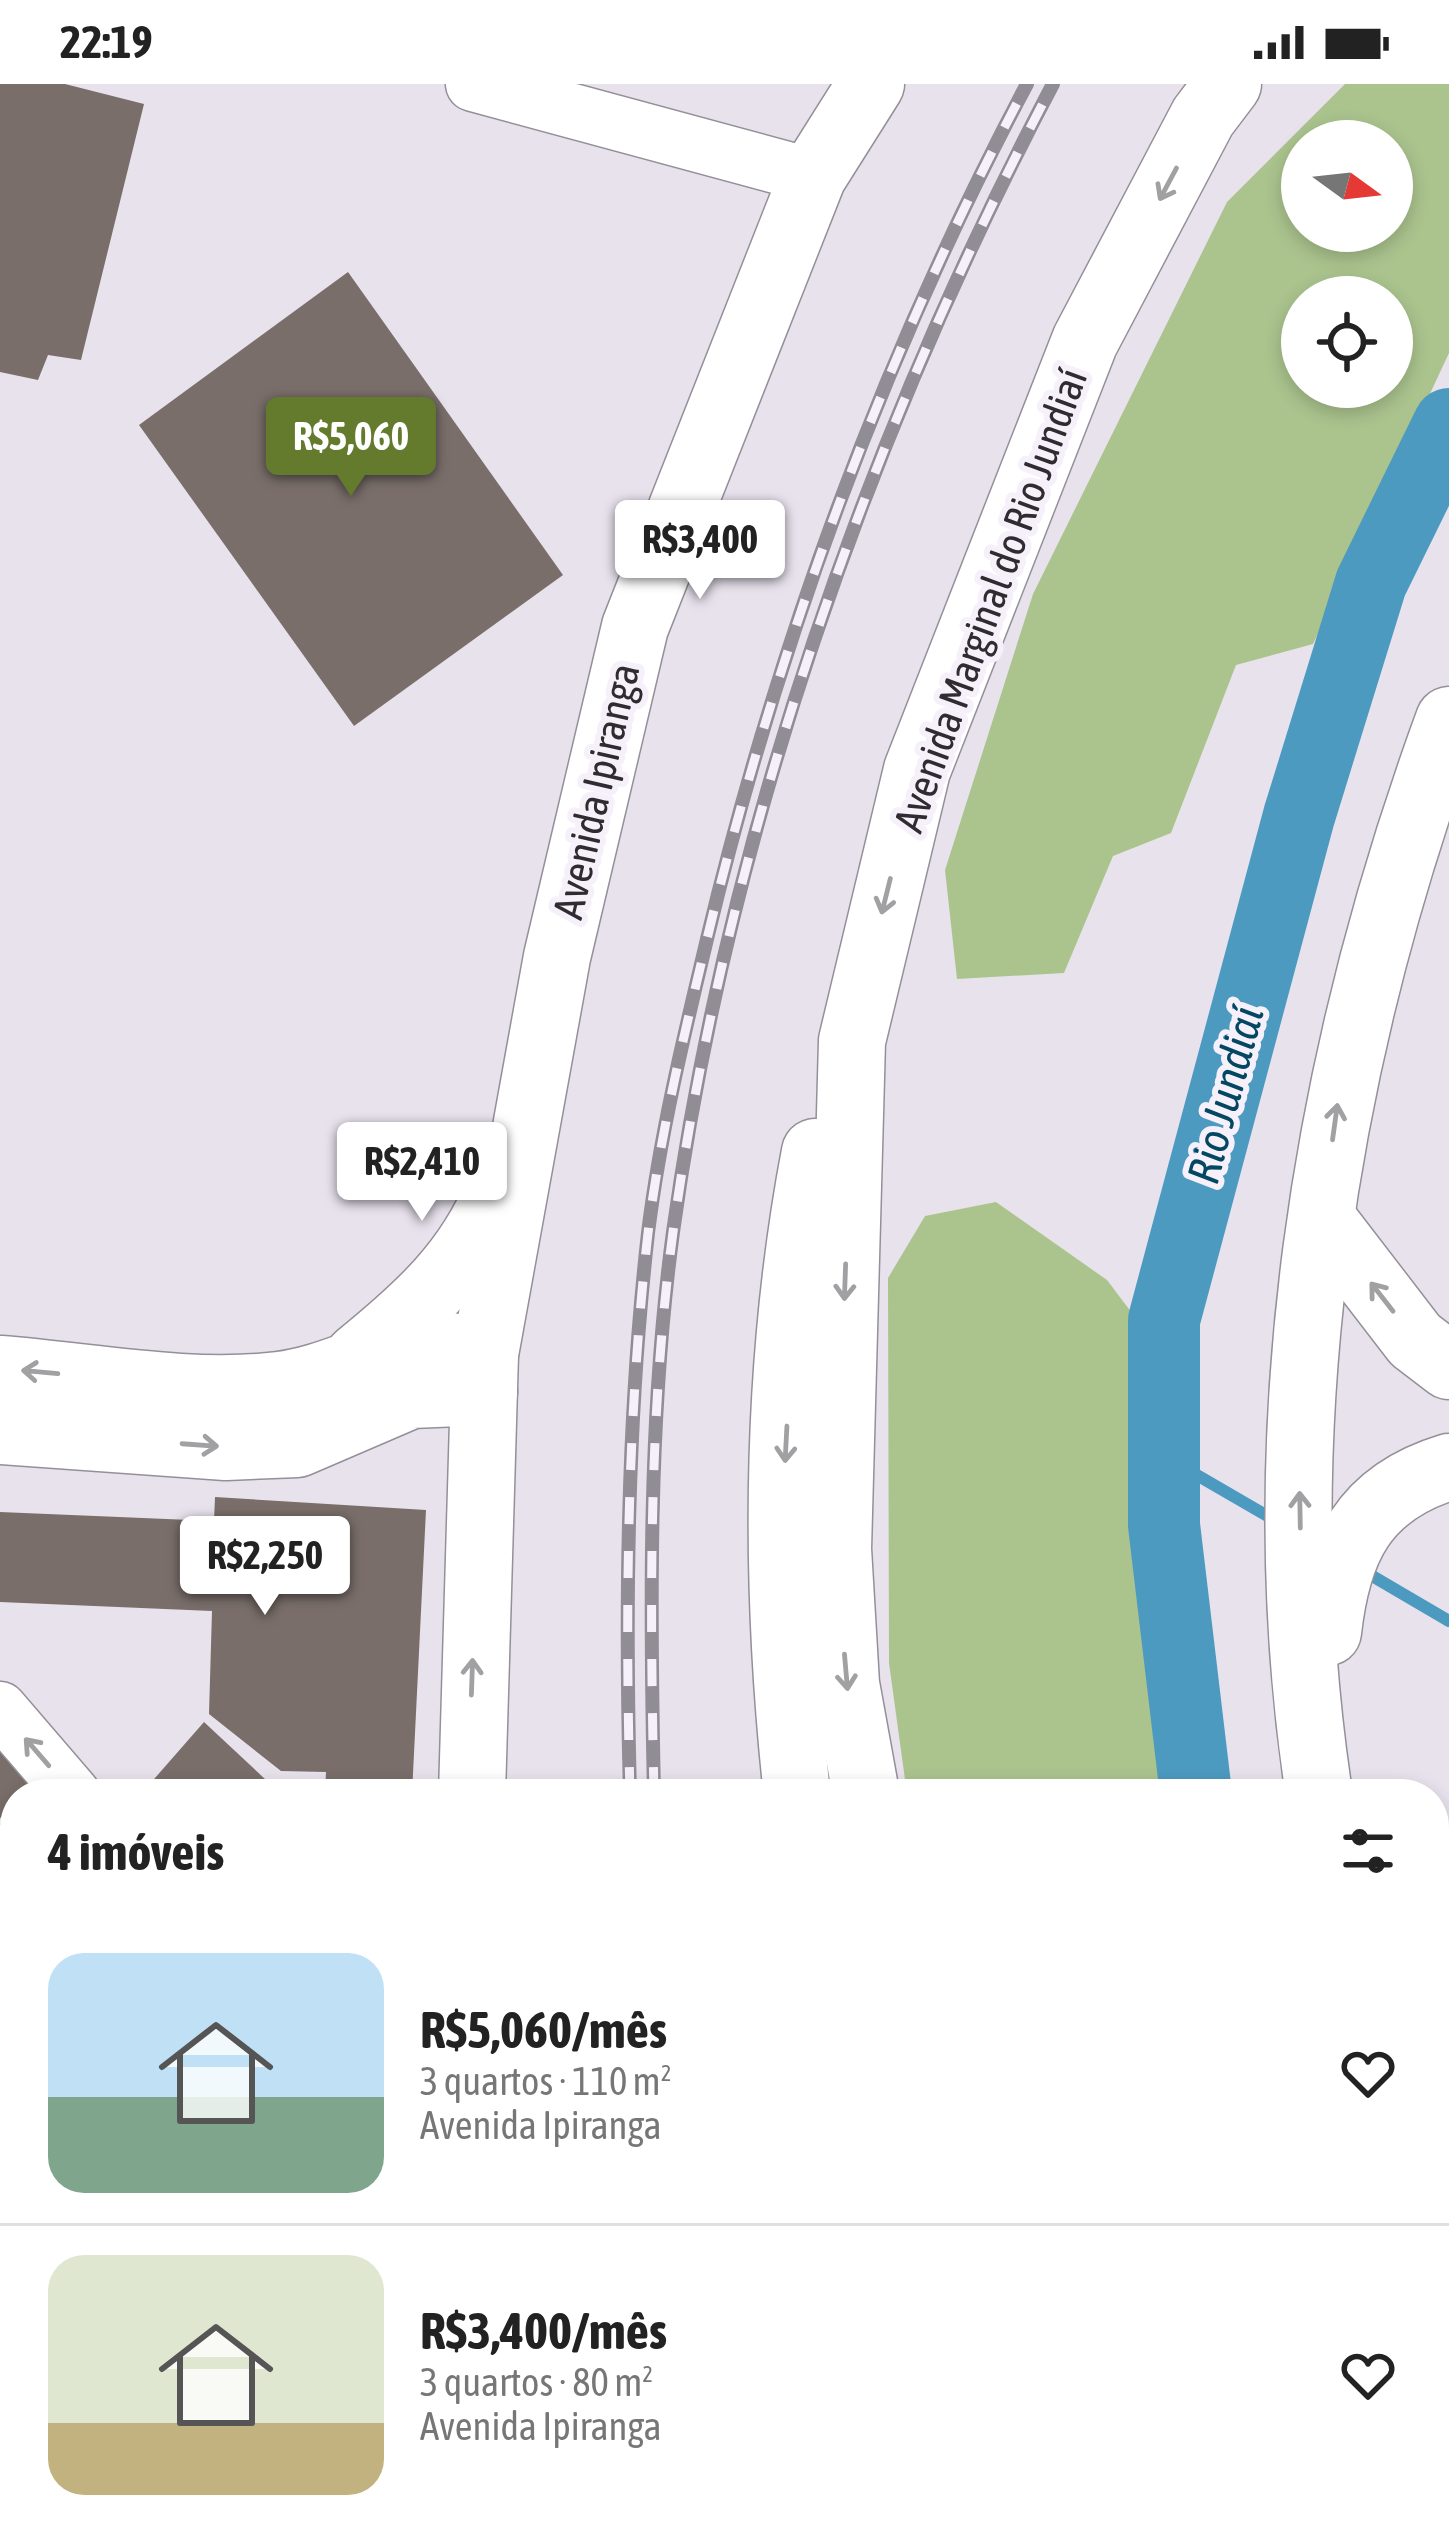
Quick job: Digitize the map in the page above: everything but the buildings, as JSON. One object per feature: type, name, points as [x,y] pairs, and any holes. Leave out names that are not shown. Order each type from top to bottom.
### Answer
[{"type":"main road","name":"Avenida Ipiranga","points":[[472,1779],[484,1373],[557,957],[635,627],[813,176],[871,84]]},
{"type":"main road","name":"Avenida Marginal do Rio Jundiaí","points":[[863,1779],[846,1684],[838,1549],[852,1041],[917,770],[1085,341],[1204,117],[1228,84]]},
{"type":"main road","points":[[1316,1774],[1299,1448],[1322,1220],[1339,1094],[1382,921],[1399,856],[1449,720]]},
{"type":"main road","points":[[794,1779],[784,1681],[781,1535],[804,1209],[823,1114],[852,1041]]},
{"type":"main road","name":"Avenida Ipiranga","points":[[355,1359],[424,1304],[454,1268],[493,1204],[526,1114]]},
{"type":"main road","points":[[1322,1220],[1415,1340],[1449,1366]]},
{"type":"main road","points":[[0,1369],[136,1410],[226,1447],[297,1444],[411,1395],[484,1373],[460,1345],[435,1344],[355,1359],[280,1385],[136,1410],[0,1431]]},
{"type":"main road","points":[[1316,1774],[1334,1577],[1349,1539],[1394,1495],[1449,1467]]},
{"type":"street","points":[[473,84],[813,176]]},
{"type":"street","points":[[0,1709],[61,1779]]},
{"type":"green space","points":[[1345,84],[1449,84],[1449,353],[1313,644],[1236,665],[1171,833],[1113,856],[1064,973],[957,979],[945,870],[1033,594],[1227,202],[1281,148],[1281,252],[1413,252],[1413,120],[1309,120]]},
{"type":"green space","points":[[996,1202],[1107,1280],[1147,1333],[1128,1437],[1150,1514],[1180,1779],[905,1779],[889,1663],[888,1278],[925,1216]]},
{"type":"waterway","name":"Rio Jundiaí","points":[[1194,1779],[1164,1525],[1164,1320],[1299,816],[1371,583],[1449,424]]},
{"type":"waterway","points":[[1164,1456],[1276,1521]]},
{"type":"waterway","points":[[1362,1570],[1449,1621]]},
{"type":"railway","points":[[630,1779],[628,1583],[641,1303],[653,1196],[690,1012],[767,718],[840,501],[927,290],[1027,84]]},
{"type":"railway","points":[[654,1779],[653,1513],[665,1302],[697,1083],[729,935],[768,787],[865,498],[922,357],[1053,84]]}]
